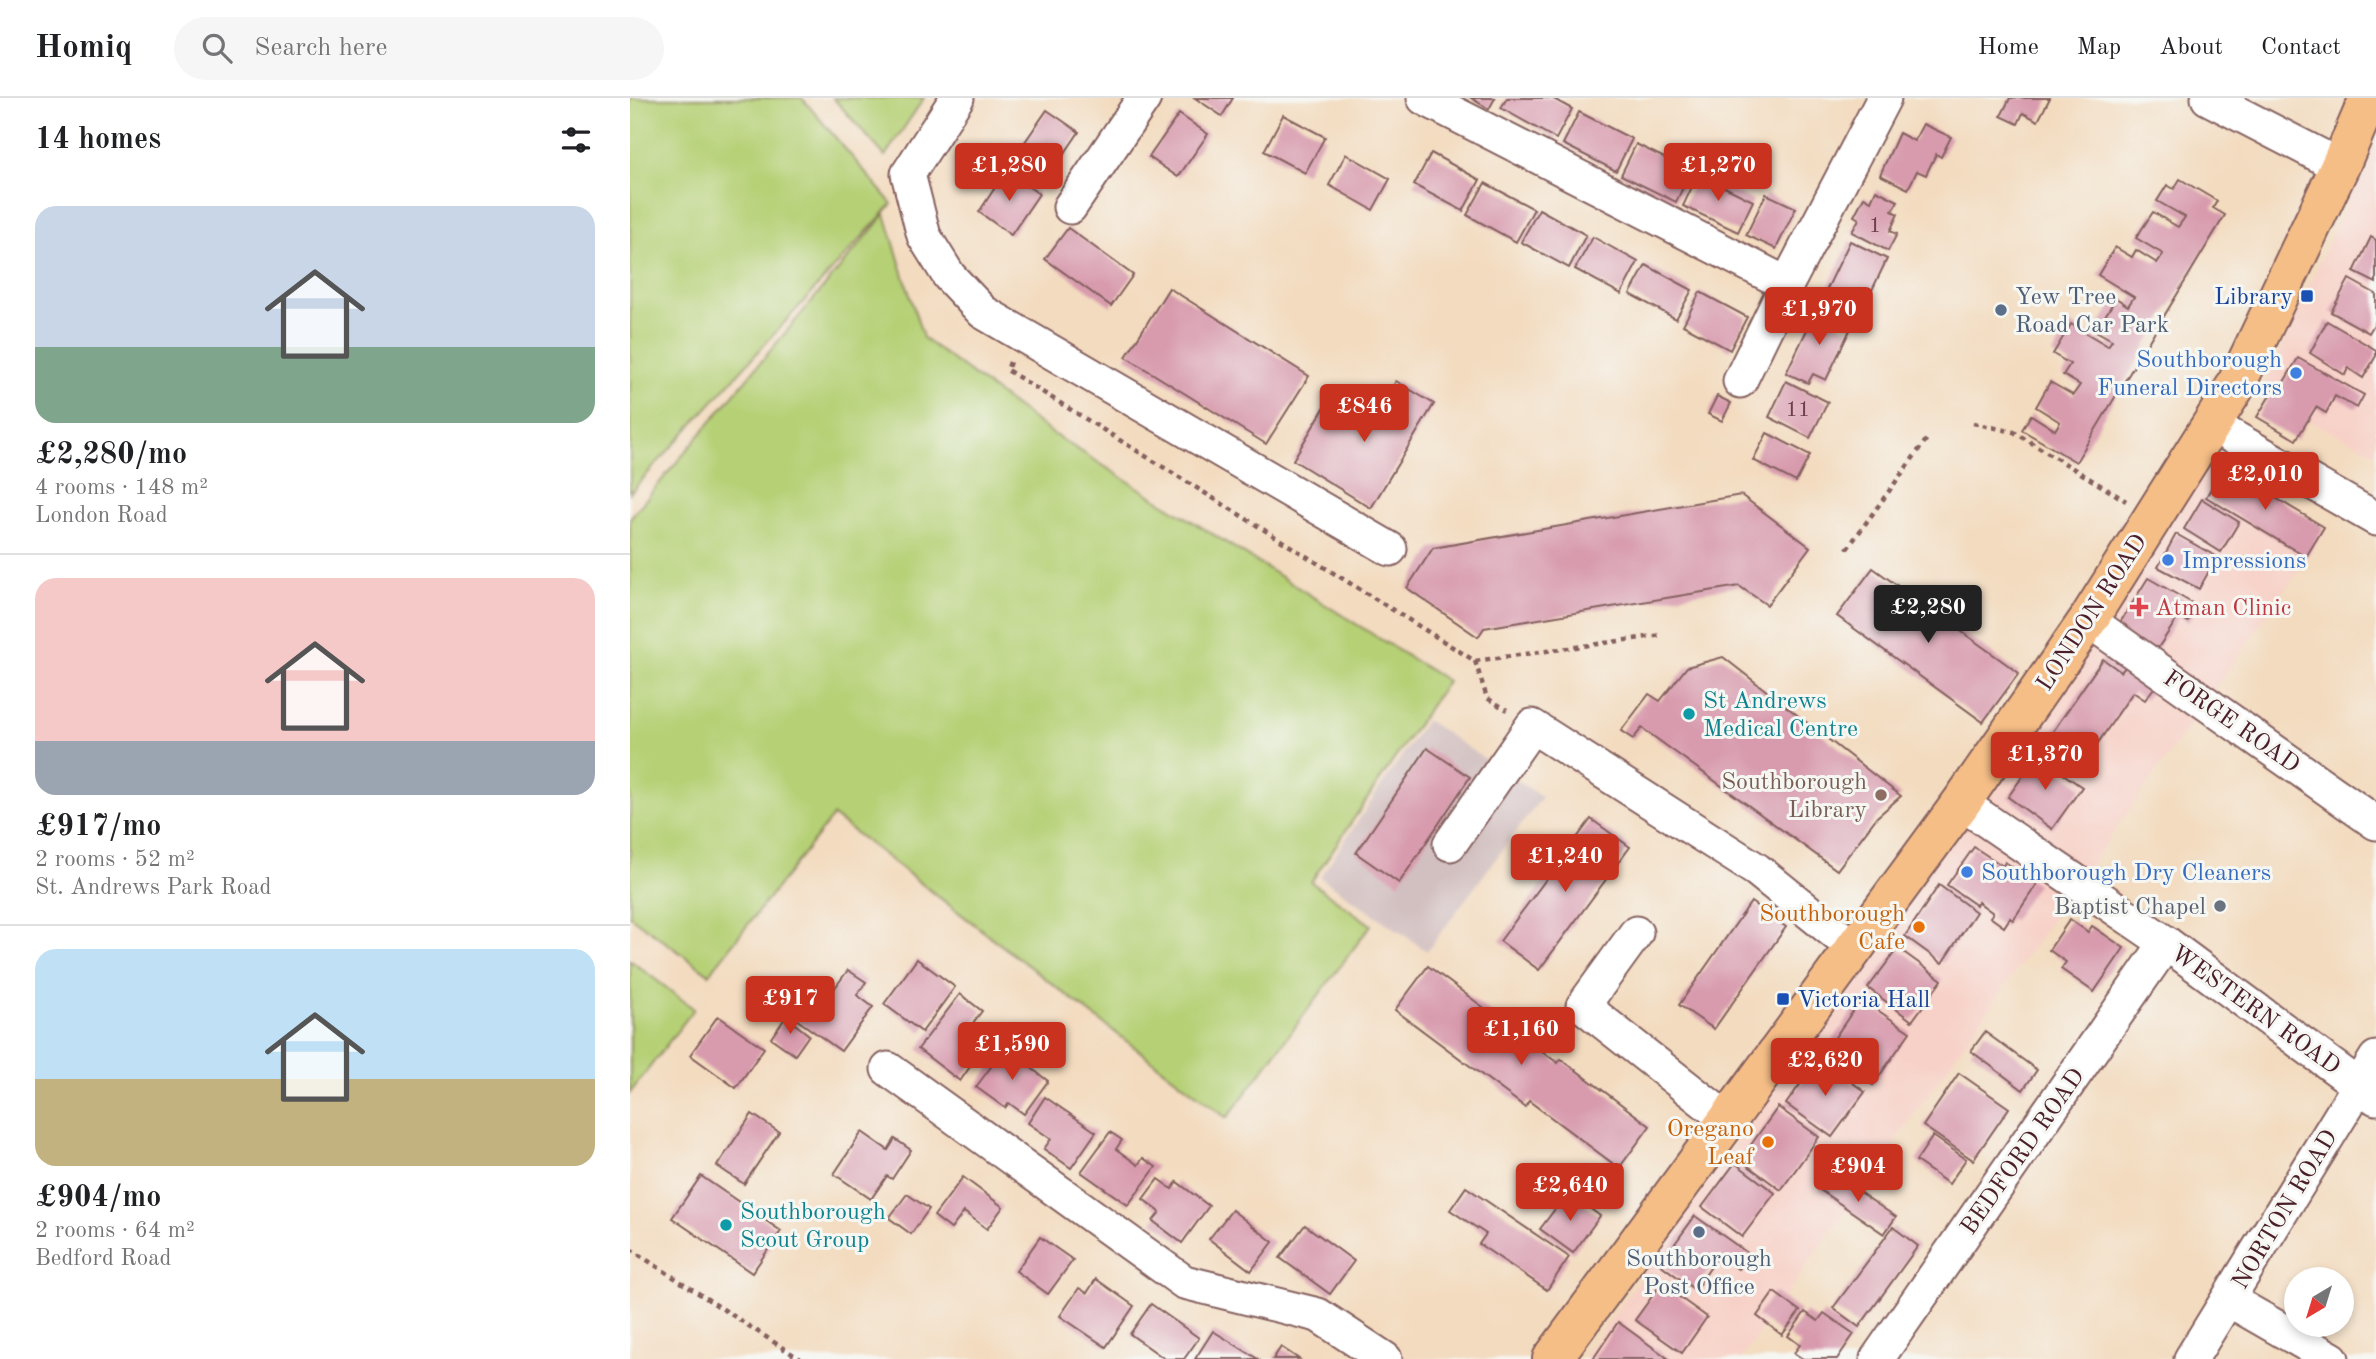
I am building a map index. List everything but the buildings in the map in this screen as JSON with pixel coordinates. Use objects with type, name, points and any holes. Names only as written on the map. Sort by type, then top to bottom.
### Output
[{"type":"highway","name":"LONDON ROAD","points":[[1552,1359],[1961,803],[2088,620],[2235,387],[2340,166],[2369,98]]},
{"type":"street","points":[[957,98],[908,174],[925,236],[950,276],[983,312],[1390,550]]},
{"type":"street","points":[[1424,98],[1787,284]]},
{"type":"street","points":[[1740,381],[1787,284],[1884,98]]},
{"type":"street","points":[[2208,98],[2340,166]]},
{"type":"street","points":[[1070,207],[1135,101]]},
{"type":"street","points":[[2212,425],[2376,519]]},
{"type":"street","name":"FORGE ROAD","points":[[2088,620],[2376,823]]},
{"type":"street","points":[[1450,844],[1532,726],[1757,870],[1855,948]]},
{"type":"street","name":"WESTERN ROAD","points":[[1961,803],[2370,1080]]},
{"type":"street","points":[[1636,933],[1583,1006],[1729,1121]]},
{"type":"street","name":"BEDFORD ROAD","points":[[1877,1359],[2166,943]]},
{"type":"street","points":[[888,1069],[1184,1282],[1318,1315],[1385,1359]]},
{"type":"street","name":"NORTON ROAD","points":[[2191,1359],[2370,1080]]},
{"type":"street","points":[[2229,1300],[2332,1359]]},
{"type":"path","points":[[1973,423],[2014,432],[2153,518]]},
{"type":"path","points":[[1847,550],[1929,436]]},
{"type":"path","points":[[1475,661],[1487,698]]},
{"type":"path","points":[[630,1249],[800,1359]]},
{"type":"shaded area","points":[[2376,137],[2376,453],[2259,397]]},
{"type":"shaded area","points":[[2223,449],[2325,533],[1741,1359],[1583,1359]]},
{"type":"shaded area","points":[[1426,720],[1542,797],[1427,951],[1320,877]]},
{"type":"green space","points":[[630,98],[802,98],[892,204],[630,493]]},
{"type":"green space","points":[[833,98],[924,98],[885,156]]},
{"type":"green space","points":[[885,214],[923,338],[1053,434],[1447,681],[1311,882],[1371,925],[1227,1118],[833,816],[709,974],[630,916],[630,518]]},
{"type":"green space","points":[[630,960],[694,1009],[630,1093]]},
{"type":"place","name":"Library","points":[[2307,296]]},
{"type":"place","name":"Yew Tree Road Car Park","points":[[2001,310]]},
{"type":"place","name":"Southborough Funeral Directors","points":[[2296,373]]},
{"type":"place","name":"Impressions","points":[[2168,560]]},
{"type":"place","name":"Atman Clinic","points":[[2139,607]]},
{"type":"place","name":"St Andrews Medical Centre","points":[[1689,714]]},
{"type":"place","name":"Southborough Library","points":[[1881,795]]},
{"type":"place","name":"Southborough Dry Cleaners","points":[[1967,872]]},
{"type":"place","name":"Baptist Chapel","points":[[2220,906]]},
{"type":"place","name":"Southborough Cafe","points":[[1919,927]]},
{"type":"place","name":"Victoria Hall","points":[[1783,999]]},
{"type":"place","name":"Oregano Leaf","points":[[1768,1142]]},
{"type":"place","name":"Southborough Scout Group","points":[[726,1225]]},
{"type":"place","name":"Southborough Post Office","points":[[1699,1232]]}]
